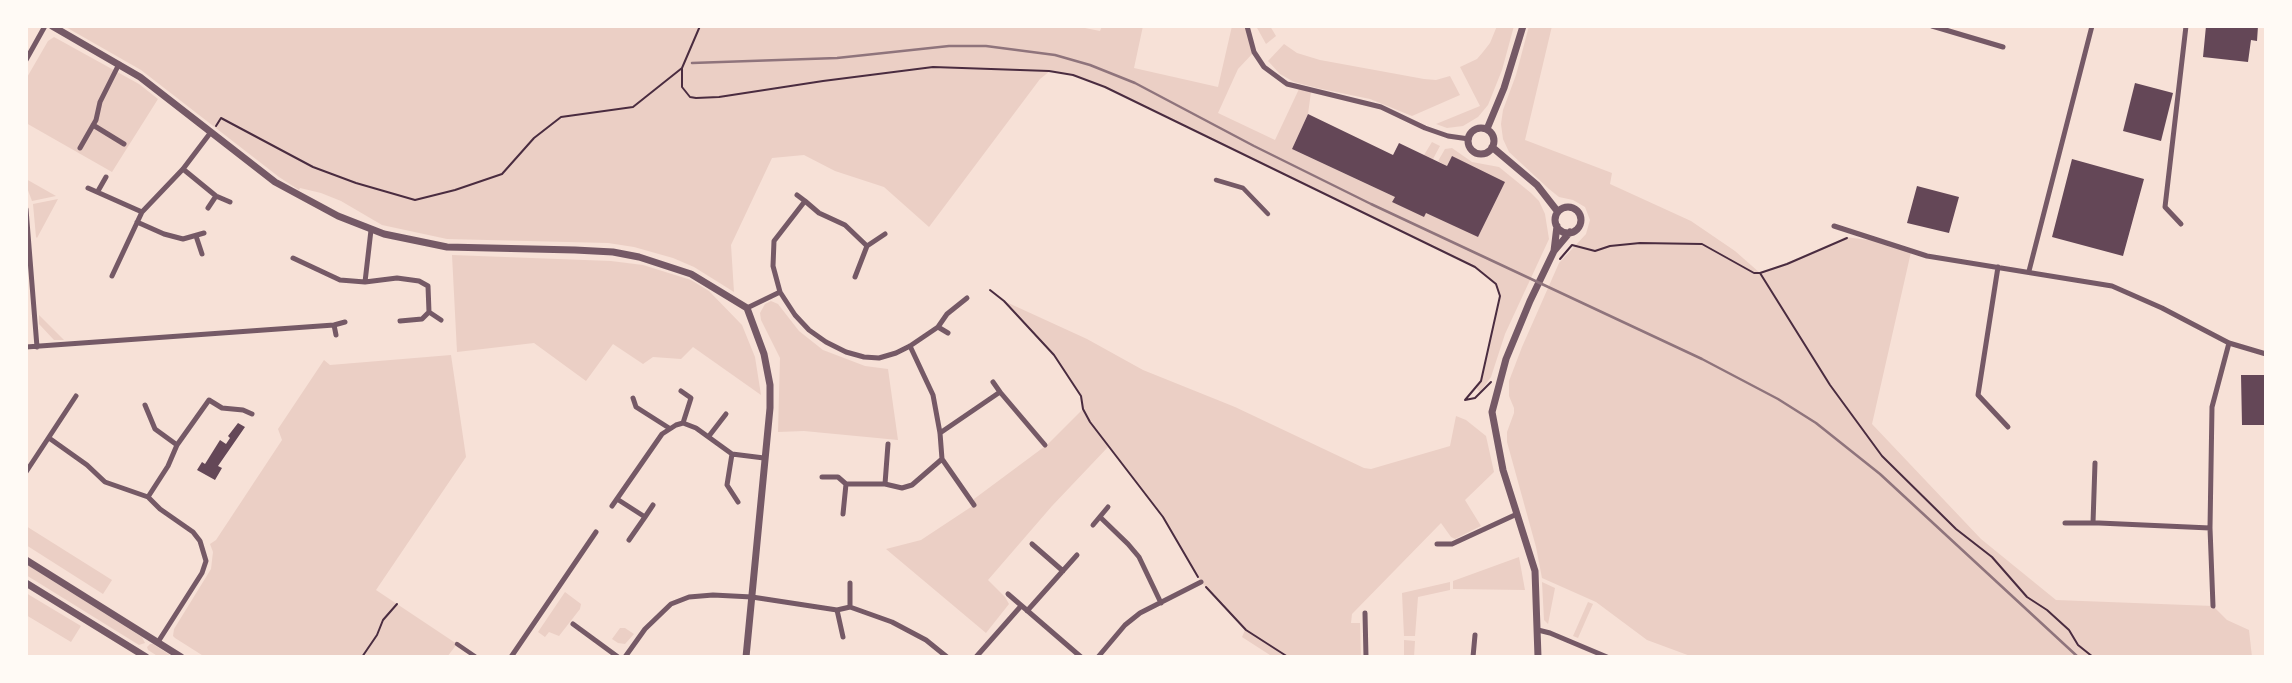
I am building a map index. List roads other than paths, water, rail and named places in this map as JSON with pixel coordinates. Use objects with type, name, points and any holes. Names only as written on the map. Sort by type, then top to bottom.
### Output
[{"type":"street","points":[[26,60],[45,26]]},
{"type":"street","points":[[52,26],[140,76],[283,187],[338,216],[371,230],[447,247],[575,250],[613,252],[639,257],[691,274],[747,308],[764,354],[770,385],[769,416],[746,657]]},
{"type":"street","points":[[1247,26],[1254,52],[1264,67],[1287,84],[1381,108],[1425,128],[1448,136],[1469,139]]},
{"type":"street","points":[[1487,129],[1504,88],[1523,26]]},
{"type":"street","points":[[1932,26],[2003,47]]},
{"type":"street","points":[[2029,272],[2092,26]]},
{"type":"street","points":[[2181,224],[2165,207],[2186,26]]},
{"type":"street","points":[[80,148],[93,125],[100,102],[119,64]]},
{"type":"street","points":[[93,125],[124,144]]},
{"type":"street","points":[[1476,129],[1487,129],[1494,136],[1492,147],[1487,152],[1476,152],[1470,147],[1469,139],[1476,129]]},
{"type":"street","points":[[112,276],[142,212],[183,169],[211,132]]},
{"type":"street","points":[[1492,147],[1537,185],[1558,212]]},
{"type":"street","points":[[183,169],[216,196],[230,202]]},
{"type":"street","points":[[98,191],[106,177]]},
{"type":"street","points":[[1216,180],[1243,188],[1268,214]]},
{"type":"street","points":[[88,188],[142,212]]},
{"type":"street","points":[[797,195],[819,213],[845,225],[867,246]]},
{"type":"street","points":[[208,208],[216,196]]},
{"type":"street","points":[[804,201],[774,241],[773,266],[780,292],[795,315],[809,330],[826,342],[846,352],[879,358],[910,346],[938,326],[947,314],[967,298]]},
{"type":"street","points":[[1538,657],[1535,571],[1500,457],[1492,412],[1506,359],[1530,301],[1554,251],[1570,232],[1580,225],[1579,213],[1569,207],[1558,212],[1555,218],[1557,226],[1554,251]]},
{"type":"street","points":[[26,209],[37,347]]},
{"type":"street","points":[[137,222],[164,234],[183,239],[204,233]]},
{"type":"street","points":[[1557,226],[1562,231],[1570,232]]},
{"type":"street","points":[[1834,226],[1911,252],[2112,286],[2162,308],[2229,342],[2266,354]]},
{"type":"street","points":[[365,282],[371,230]]},
{"type":"street","points":[[855,277],[867,246],[885,234]]},
{"type":"street","points":[[196,236],[202,254]]},
{"type":"street","points":[[293,258],[340,280],[365,282],[397,278],[419,281],[428,286],[429,312],[422,319],[400,321]]},
{"type":"street","points":[[1998,267],[1978,395],[2008,427]]},
{"type":"street","points":[[747,308],[780,292]]},
{"type":"street","points":[[429,312],[440,320]]},
{"type":"street","points":[[26,347],[334,325],[345,322]]},
{"type":"street","points":[[334,325],[336,335]]},
{"type":"street","points":[[938,326],[948,333]]},
{"type":"street","points":[[2213,606],[2210,528],[2212,407],[2229,342]]},
{"type":"street","points":[[910,346],[933,395],[940,433],[942,460],[974,505]]},
{"type":"street","points":[[993,382],[1045,445]]},
{"type":"street","points":[[681,391],[691,398],[682,424]]},
{"type":"street","points":[[940,433],[1000,392]]},
{"type":"street","points":[[26,472],[76,396]]},
{"type":"street","points":[[633,398],[636,407],[669,428]]},
{"type":"street","points":[[148,496],[168,466],[177,445],[209,400],[222,408],[243,410],[252,414]]},
{"type":"street","points":[[145,406],[155,429],[177,445]]},
{"type":"street","points":[[708,436],[726,414]]},
{"type":"street","points":[[612,506],[662,434],[669,428],[682,424],[696,428],[732,454],[764,458]]},
{"type":"street","points":[[49,438],[83,462],[105,482],[148,496],[165,513],[193,532],[200,540],[206,560],[202,573],[158,642]]},
{"type":"street","points":[[885,484],[888,444]]},
{"type":"street","points":[[732,454],[727,485],[738,502]]},
{"type":"street","points":[[822,477],[838,477],[846,484],[885,484],[902,488],[912,485],[942,460]]},
{"type":"street","points":[[2093,523],[2094,463]]},
{"type":"street","points":[[843,514],[846,484]]},
{"type":"street","points":[[618,499],[645,518]]},
{"type":"street","points":[[629,540],[653,505]]},
{"type":"street","points":[[1093,525],[1108,507]]},
{"type":"street","points":[[1437,544],[1452,544],[1517,514]]},
{"type":"street","points":[[1100,518],[1139,557],[1161,603]]},
{"type":"street","points":[[2065,524],[2093,523],[2210,528]]},
{"type":"street","points":[[511,657],[596,532]]},
{"type":"street","points":[[1032,544],[1063,571]]},
{"type":"street","points":[[1027,611],[1078,555]]},
{"type":"street","points":[[26,560],[181,657]]},
{"type":"street","points":[[1098,657],[1125,625],[1140,613],[1201,582]]},
{"type":"street","points":[[26,583],[146,657]]},
{"type":"street","points":[[850,583],[850,607]]},
{"type":"street","points":[[1008,594],[1081,657]]},
{"type":"street","points":[[625,657],[645,629],[671,604],[689,597],[713,595],[752,597],[837,610],[850,607],[892,622],[926,640],[947,657]]},
{"type":"street","points":[[976,657],[1021,606]]},
{"type":"street","points":[[837,610],[842,637]]},
{"type":"street","points":[[1365,613],[1366,657]]},
{"type":"street","points":[[573,624],[618,657]]},
{"type":"street","points":[[1538,630],[1550,632],[1607,657]]},
{"type":"street","points":[[1473,657],[1475,635]]},
{"type":"street","points":[[457,644],[476,657]]},
{"type":"railway","points":[[692,63],[837,58],[949,46],[986,46],[1055,55],[1090,65],[1135,83],[1254,146],[1371,204],[1702,359],[1778,399],[1816,423],[1880,474],[2078,657]]}]
